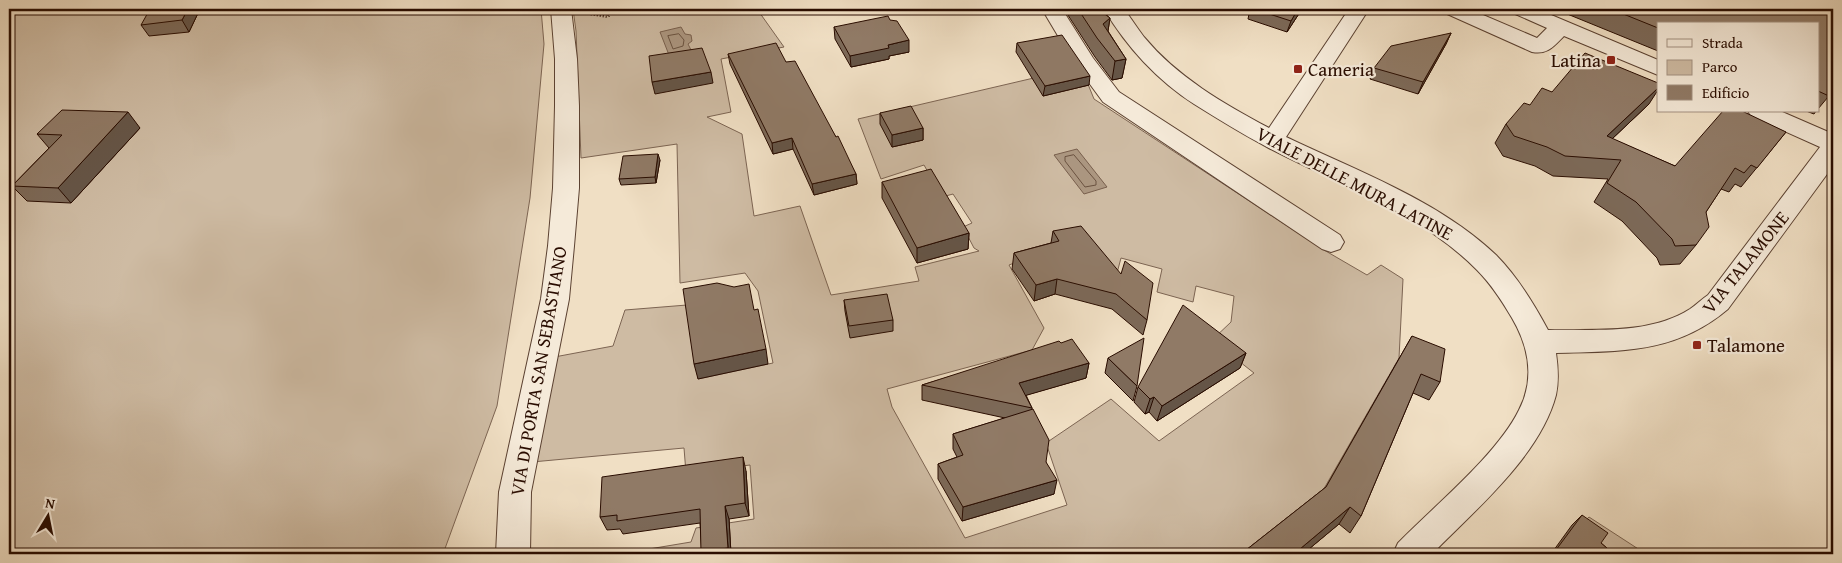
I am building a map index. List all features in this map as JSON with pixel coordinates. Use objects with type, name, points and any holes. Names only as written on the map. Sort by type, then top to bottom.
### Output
[{"type":"street","name":"VIA DI PORTA SAN SEBASTIANO","points":[[513,554],[515,492],[555,300],[562,246],[566,188],[567,106],[566,59],[561,9]]},
{"type":"street","points":[[1052,9],[1084,60],[1112,96],[1331,242]]},
{"type":"street","name":"VIALE DELLE MURA LATINE","points":[[1114,9],[1138,43],[1163,70],[1198,97],[1273,139],[1408,208],[1458,239],[1493,270],[1522,310],[1539,342],[1543,370],[1541,390],[1528,423],[1513,447],[1410,554]]},
{"type":"street","points":[[1273,139],[1359,9]]},
{"type":"street","points":[[1452,9],[1540,47],[1561,27]]},
{"type":"street","points":[[1520,9],[1657,68]]},
{"type":"street","points":[[1761,112],[1833,144]]},
{"type":"street","name":"VIA TALAMONE","points":[[1539,342],[1624,338],[1655,334],[1684,327],[1701,317],[1724,294],[1824,161],[1833,144]]},
{"type":"path","points":[[589,9],[590,14],[608,16],[612,9]]},
{"type":"green space","points":[[9,9],[541,9],[544,44],[530,198],[497,406],[443,554],[9,554]]},
{"type":"green space","points":[[573,9],[757,9],[784,47],[721,59],[731,112],[707,117],[742,134],[754,216],[800,206],[831,295],[919,281],[915,267],[979,251],[974,248],[963,227],[972,223],[953,194],[942,197],[924,165],[881,179],[858,119],[1081,67],[1094,99],[1324,250],[1367,275],[1381,265],[1403,279],[1399,358],[1314,506],[1253,554],[619,554],[691,542],[696,528],[754,519],[750,465],[686,473],[684,448],[532,462],[549,358],[613,346],[625,310],[687,305],[698,379],[773,363],[758,291],[745,273],[680,283],[677,144],[581,158],[576,31]],"holes":[[[1080,238],[1117,273],[1121,258],[1162,269],[1157,292],[1193,302],[1196,286],[1234,296],[1231,322],[1212,340],[1254,373],[1159,441],[1111,399],[1046,443],[1067,505],[965,538],[892,407],[887,389],[1032,350],[1044,328],[1009,265]]]},
{"type":"green space","points":[[1589,517],[1646,554],[1551,554]]},
{"type":"water","points":[[681,27],[685,34],[691,35],[692,41],[688,44],[691,50],[669,55],[660,32]]},
{"type":"water","points":[[1077,149],[1107,187],[1084,194],[1054,155]]},
{"type":"building","points":[[150,9],[188,9],[182,20],[141,25]]},
{"type":"building","points":[[1078,9],[1098,9],[1110,18],[1103,24],[1126,59],[1115,61]]},
{"type":"building","points":[[1254,9],[1298,9],[1291,21]]},
{"type":"building","points":[[1611,9],[1833,9],[1833,91],[1829,96],[1820,92],[1820,22],[1657,22],[1657,28]]},
{"type":"building","points":[[888,16],[890,20],[897,21],[909,40],[888,45],[889,48],[850,56],[834,27]]},
{"type":"building","points":[[1451,33],[1423,82],[1374,68],[1391,46]]},
{"type":"building","points":[[1062,35],[1090,76],[1045,86],[1017,43]]},
{"type":"building","points":[[776,43],[786,62],[795,61],[836,137],[838,136],[856,174],[812,184],[792,138],[772,143],[728,54]]},
{"type":"building","points":[[702,48],[711,72],[652,82],[649,56]]},
{"type":"building","points":[[1585,53],[1657,83],[1657,89],[1607,136],[1675,166],[1722,112],[1744,112],[1786,132],[1757,168],[1751,165],[1744,173],[1735,168],[1706,212],[1709,227],[1696,245],[1675,246],[1672,239],[1636,202],[1607,183],[1621,160],[1565,156],[1547,147],[1514,136],[1506,124],[1524,103],[1530,105],[1542,88],[1552,92]]},
{"type":"building","points":[[911,106],[923,128],[892,135],[880,113]]},
{"type":"building","points":[[62,110],[128,112],[58,188],[12,186],[62,135],[37,134]]},
{"type":"building","points":[[658,154],[655,177],[619,179],[623,156]]},
{"type":"building","points":[[931,169],[969,233],[917,248],[882,182]]},
{"type":"building","points":[[1081,226],[1121,274],[1125,261],[1153,283],[1147,320],[1116,294],[1057,279],[1036,285],[1014,253],[1059,241],[1053,231]]},
{"type":"building","points":[[717,283],[734,287],[749,284],[754,310],[758,309],[766,349],[694,364],[683,289]]},
{"type":"building","points":[[887,294],[893,320],[849,326],[844,300]]},
{"type":"building","points":[[1183,305],[1246,353],[1162,406],[1154,397],[1150,399],[1138,387]]},
{"type":"building","points":[[1412,336],[1445,349],[1440,382],[1421,374],[1361,516],[1350,507],[1294,554],[1241,554],[1326,487]]},
{"type":"building","points":[[1144,338],[1137,386],[1108,358]]},
{"type":"building","points":[[1072,339],[1089,363],[1019,383],[1032,408],[922,385],[1059,341],[1061,343]]},
{"type":"building","points":[[1033,409],[1049,440],[1046,462],[1057,480],[963,507],[938,464],[963,455],[953,434]]},
{"type":"building","points":[[743,457],[745,503],[725,506],[728,548],[701,552],[700,509],[617,521],[617,515],[600,517],[602,477]]},
{"type":"building","points":[[1582,515],[1608,533],[1601,543],[1614,554],[1553,554]]},
{"type":"place","name":"Latina","points":[[1611,60]]},
{"type":"place","name":"Cameria","points":[[1298,69]]},
{"type":"place","name":"Talamone","points":[[1697,345]]}]
